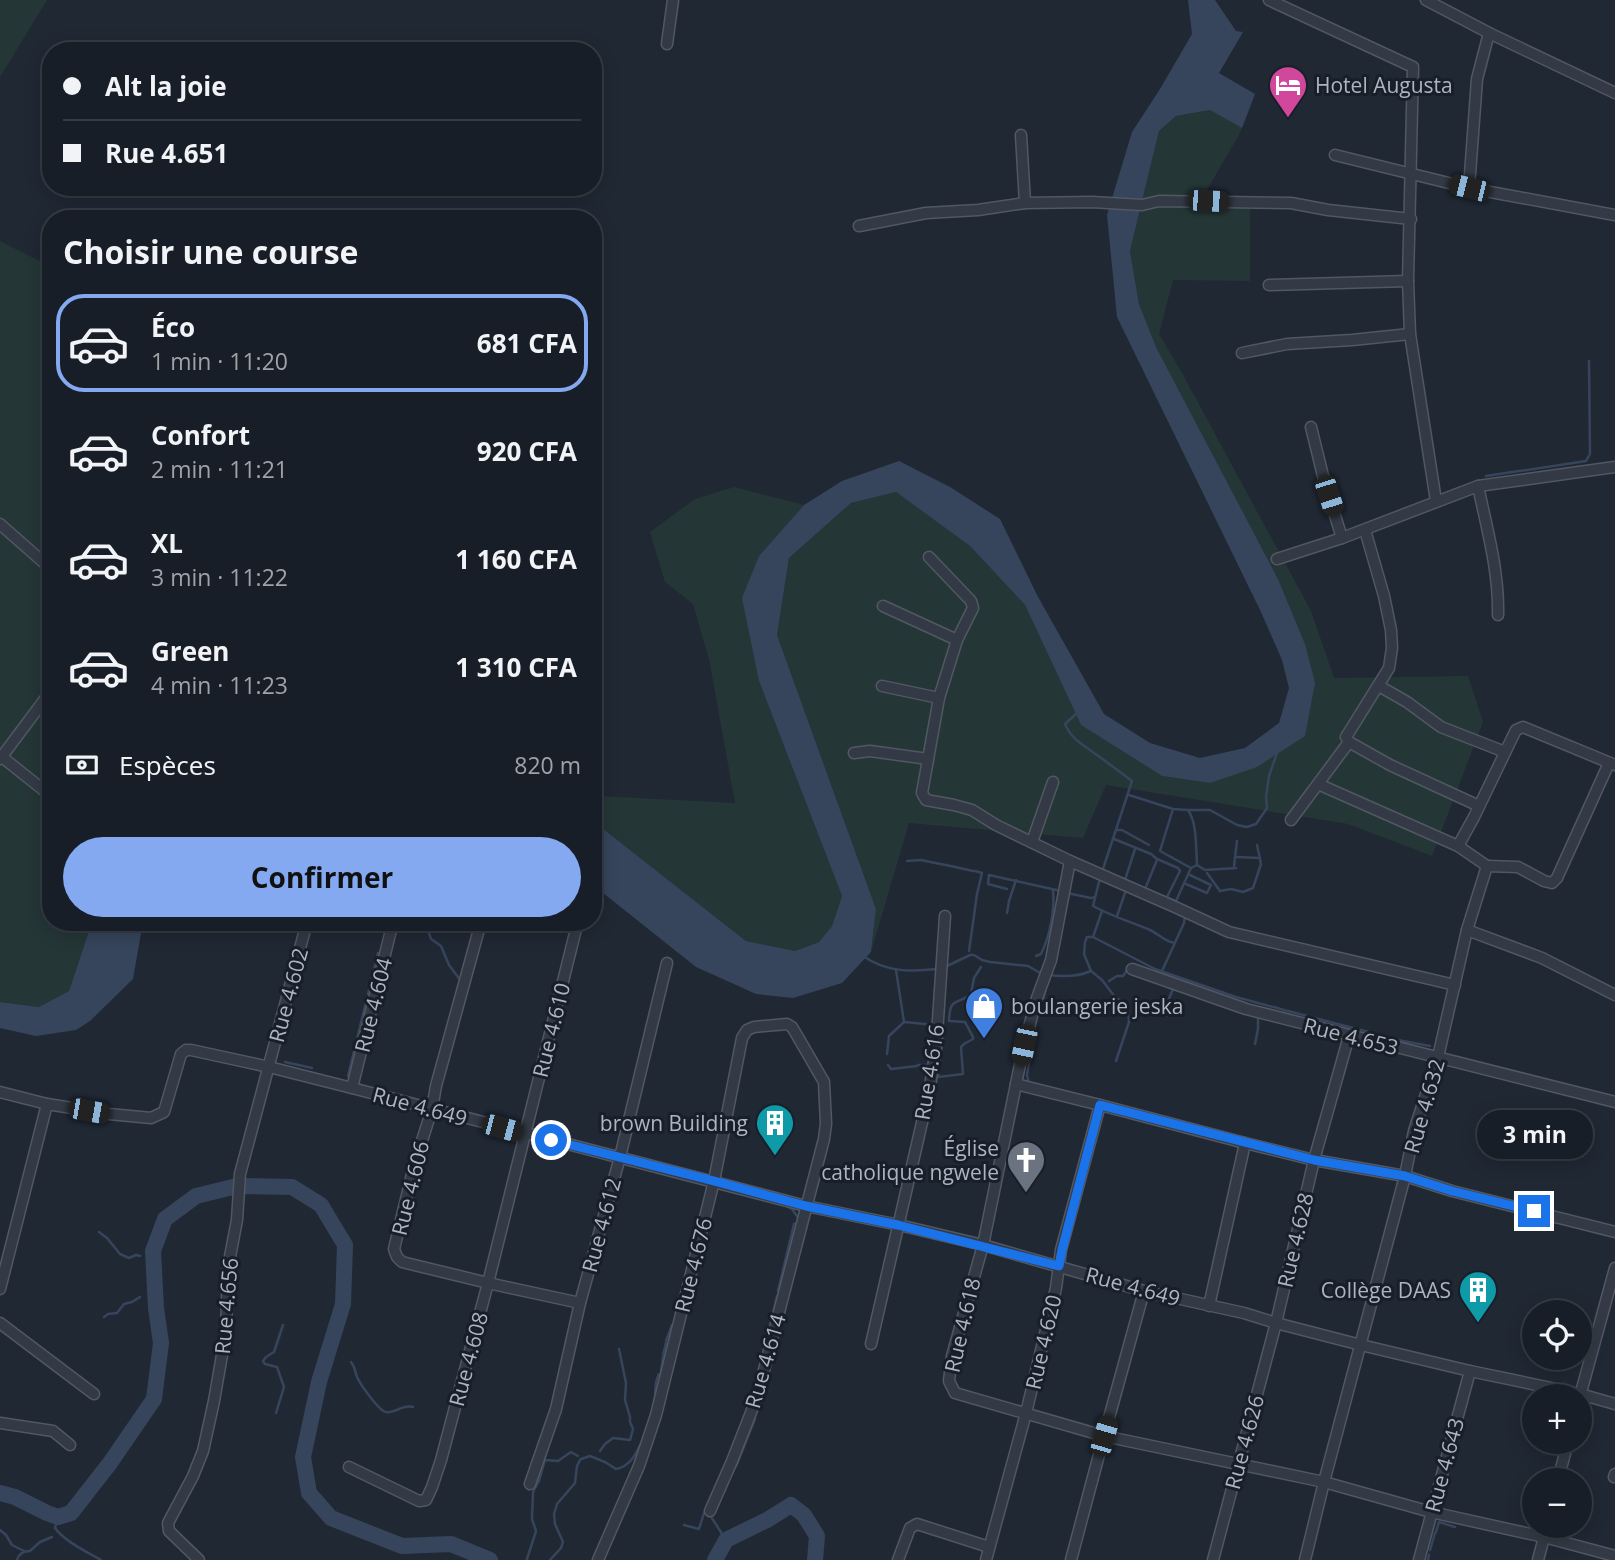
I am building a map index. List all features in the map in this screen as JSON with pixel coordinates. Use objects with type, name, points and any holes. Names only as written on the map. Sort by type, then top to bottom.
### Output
[{"type":"street","points":[[667,44],[673,0]]},
{"type":"street","points":[[1269,0],[1284,3],[1413,67],[1408,281],[1410,334],[1436,501]]},
{"type":"street","points":[[1426,0],[1615,93]]},
{"type":"street","points":[[1469,188],[1478,79],[1489,33]]},
{"type":"street","points":[[1021,135],[1025,203]]},
{"type":"street","points":[[1335,155],[1469,188],[1615,215]]},
{"type":"street","points":[[859,226],[926,213],[978,210],[1025,203],[1092,202],[1142,205],[1159,201],[1291,203],[1411,219]]},
{"type":"street","points":[[1269,285],[1408,281]]},
{"type":"street","points":[[1242,353],[1287,344],[1410,334]]},
{"type":"street","points":[[1311,427],[1342,538]]},
{"type":"street","points":[[1277,559],[1365,530],[1478,486],[1615,467]]},
{"type":"street","points":[[1478,486],[1495,568],[1498,615]]},
{"type":"street","points":[[0,524],[42,561]]},
{"type":"street","points":[[1365,530],[1384,596],[1392,648],[1389,668],[1346,737],[1349,742],[1390,765],[1479,806]]},
{"type":"street","points":[[929,556],[973,608],[957,640],[939,698],[922,793],[926,800],[972,810],[996,825],[1070,861],[1229,932],[1455,985]]},
{"type":"street","points":[[883,606],[957,640]]},
{"type":"street","points":[[882,686],[939,698]]},
{"type":"street","points":[[1379,686],[1441,727],[1505,752]]},
{"type":"street","points":[[42,703],[1,758],[42,789]]},
{"type":"street","points":[[1318,784],[1458,846],[1487,866],[1518,867],[1552,883],[1557,878],[1612,765],[1523,727],[1516,730],[1458,846]]},
{"type":"street","points":[[1292,820],[1349,742]]},
{"type":"street","points":[[854,753],[870,751],[928,759]]},
{"type":"street","points":[[1032,842],[1052,782]]},
{"type":"street","name":"Rue 4.618","points":[[1070,861],[1051,960],[1037,998],[1016,1084],[983,1245],[955,1345],[949,1381],[955,1393],[1104,1436],[1324,1482],[1431,1512],[1522,1532]]},
{"type":"street","name":"Rue 4.632","points":[[1305,1560],[1405,1176],[1414,1131],[1438,1057],[1467,930],[1487,866]]},
{"type":"street","name":"Rue 4.616","points":[[871,1344],[929,1092],[936,1049],[945,916]]},
{"type":"street","points":[[1467,930],[1542,958],[1615,995]]},
{"type":"street","name":"Rue 4.602","points":[[269,1067],[303,931]]},
{"type":"street","name":"Rue 4.604","points":[[352,1088],[391,931]]},
{"type":"street","name":"Rue 4.606","points":[[479,931],[394,1249],[402,1262],[580,1303]]},
{"type":"street","name":"Rue 4.610","points":[[525,1134],[576,931]]},
{"type":"street","name":"Rue 4.612","points":[[530,1484],[556,1409],[580,1303],[620,1157],[667,963]]},
{"type":"street","name":"Rue 4.653","points":[[1132,969],[1246,1009],[1615,1102]]},
{"type":"street","name":"Rue 4.676","points":[[598,1560],[639,1466],[656,1415],[714,1181],[741,1038],[747,1030],[754,1027],[787,1024],[792,1027],[820,1074],[825,1093],[824,1139],[806,1206]]},
{"type":"street","name":"Rue 4.628","points":[[1276,1323],[1314,1160],[1349,1036]]},
{"type":"street","name":"Rue 4.649","points":[[0,1092],[47,1104],[151,1118],[164,1112],[167,1107],[181,1054],[191,1050],[352,1088],[806,1206],[983,1245],[1144,1291],[1529,1384]]},
{"type":"street","name":"Rue 4.656","points":[[199,1560],[174,1537],[169,1531],[168,1523],[203,1451],[226,1332],[228,1267],[237,1220],[240,1174],[269,1067]]},
{"type":"street","points":[[1016,1084],[1314,1160],[1405,1176],[1452,1191],[1615,1232]]},
{"type":"street","points":[[0,1289],[47,1104]]},
{"type":"street","name":"Rue 4.620","points":[[986,1560],[1026,1413],[1056,1288],[1062,1250],[1100,1105]]},
{"type":"street","name":"Rue 4.608","points":[[349,1467],[419,1501],[426,1500],[441,1460],[525,1134]]},
{"type":"street","points":[[1209,1306],[1245,1143]]},
{"type":"street","name":"Rue 4.614","points":[[710,1511],[758,1397],[806,1206]]},
{"type":"street","points":[[1583,1384],[1615,1268]]},
{"type":"street","points":[[1071,1560],[1144,1291]]},
{"type":"street","points":[[0,1323],[94,1394]]},
{"type":"street","name":"Rue 4.626","points":[[1213,1560],[1276,1323]]},
{"type":"street","name":"Rue 4.643","points":[[1419,1560],[1469,1371]]},
{"type":"street","name":"Rue 4.649","points":[[1592,1398],[1615,1404]]},
{"type":"street","points":[[0,1423],[53,1431],[70,1445]]},
{"type":"street","points":[[898,1560],[909,1528],[917,1524],[989,1547]]},
{"type":"street","points":[[1538,1560],[1544,1538]]},
{"type":"street","name":"Rue 4.618","points":[[1548,1538],[1615,1556]]},
{"type":"shaded area","points":[[0,0],[47,0],[0,77]]},
{"type":"shaded area","points":[[1210,110],[1242,128],[1201,200],[1250,205],[1250,281],[1173,280],[1159,334],[1311,611],[1334,678],[1468,676],[1483,722],[1432,856],[1348,824],[1106,785],[1083,838],[909,823],[871,952],[876,909],[777,635],[789,558],[851,503],[896,492],[970,546],[1025,605],[1081,725],[1162,776],[1210,783],[1305,736],[1305,644],[1278,579],[1156,347],[1139,304],[1130,251],[1159,131],[1176,116]]},
{"type":"shaded area","points":[[0,241],[42,262],[42,931],[89,931],[69,991],[39,1007],[0,1002]]},
{"type":"shaded area","points":[[734,487],[804,505],[759,556],[759,681],[842,896],[832,926],[819,942],[795,951],[746,941],[602,828],[602,796],[735,803],[709,659],[693,604],[665,582],[650,532],[695,499]]},
{"type":"water","points":[[1188,0],[1215,0],[1236,31],[1243,32],[1219,73],[1255,94],[1242,128],[1210,110],[1176,116],[1159,131],[1130,251],[1139,304],[1156,347],[1278,579],[1305,644],[1315,683],[1305,736],[1257,767],[1210,783],[1162,776],[1081,725],[1025,605],[970,546],[896,492],[851,503],[789,558],[777,635],[876,909],[871,952],[842,983],[793,998],[756,994],[696,967],[602,892],[602,828],[746,941],[795,951],[819,942],[832,926],[842,896],[759,681],[742,598],[759,556],[804,505],[842,481],[899,461],[950,487],[1000,519],[1037,595],[1104,714],[1150,743],[1200,758],[1245,748],[1279,723],[1289,688],[1282,660],[1117,317],[1107,215],[1132,132],[1192,34]]},
{"type":"water","points":[[89,931],[141,931],[133,979],[90,1021],[76,1030],[36,1036],[0,1028],[0,1002],[39,1007],[69,991]]},
{"type":"waterway","points":[[1520,471],[1586,461],[1590,454],[1589,361]]},
{"type":"waterway","points":[[1486,476],[1519,471]]},
{"type":"waterway","points":[[1076,714],[1065,724],[1071,734],[1132,781],[1102,872]]},
{"type":"waterway","points":[[1129,795],[1173,809],[1210,810],[1237,825],[1247,827],[1256,824],[1267,808],[1269,776],[1277,753]]},
{"type":"waterway","points":[[1173,809],[1160,851],[1191,868]]},
{"type":"waterway","points":[[1188,810],[1195,828],[1197,865]]},
{"type":"waterway","points":[[1116,830],[1122,830],[1149,845]]},
{"type":"waterway","points":[[1114,839],[1178,868],[1180,871],[1167,897]]},
{"type":"waterway","points":[[1234,866],[1237,841]]},
{"type":"waterway","points":[[1207,873],[1220,891],[1231,889],[1243,892],[1253,888],[1261,864],[1257,845]]},
{"type":"waterway","points":[[1125,880],[1135,849]]},
{"type":"waterway","points":[[1236,857],[1260,858]]},
{"type":"waterway","points":[[907,861],[921,860],[945,865]]},
{"type":"waterway","points":[[1145,889],[1157,860]]},
{"type":"waterway","points":[[946,865],[973,871]]},
{"type":"waterway","points":[[1197,865],[1205,870],[1236,868]]},
{"type":"waterway","points":[[1150,891],[1176,901],[1191,868],[1197,865]]},
{"type":"waterway","points":[[969,951],[982,873],[975,871]]},
{"type":"waterway","points":[[1007,889],[988,884],[989,875],[1061,891]]},
{"type":"waterway","points":[[1186,884],[1207,893],[1211,885],[1190,875]]},
{"type":"waterway","points":[[1100,878],[1093,906],[1175,943]]},
{"type":"waterway","points":[[1007,913],[1016,880]]},
{"type":"waterway","points":[[1036,956],[1041,954],[1049,931],[1053,890]]},
{"type":"waterway","points":[[1117,916],[1126,890]]},
{"type":"waterway","points":[[1067,893],[1095,897]]},
{"type":"waterway","points":[[1102,911],[1093,937],[1087,937],[1084,954],[1091,971],[1128,1009],[1129,1022],[1116,1061]]},
{"type":"waterway","points":[[1162,971],[1185,916]]},
{"type":"waterway","points":[[428,931],[431,939],[441,946],[449,965],[461,981]]},
{"type":"waterway","points":[[1093,937],[1155,969],[1273,1007]]},
{"type":"waterway","points":[[368,994],[378,953]]},
{"type":"waterway","points":[[943,968],[974,955],[990,962],[1028,966],[1042,974]]},
{"type":"waterway","points":[[863,956],[898,970],[937,969]]},
{"type":"waterway","points":[[1109,981],[1123,976],[1130,966]]},
{"type":"waterway","points":[[938,1067],[938,1077],[963,1074],[961,1047],[973,1037],[965,1022],[949,1021],[950,1013],[952,1005],[971,994],[974,978],[981,967]]},
{"type":"waterway","points":[[896,970],[904,1022]]},
{"type":"waterway","points":[[1048,975],[1070,976],[1091,971]]},
{"type":"waterway","points":[[1166,1016],[1173,986]]},
{"type":"waterway","points":[[1029,1083],[1027,1075],[1038,1010],[1046,987]]},
{"type":"waterway","points":[[348,1076],[366,1002]]},
{"type":"waterway","points":[[1274,1007],[1287,1011]]},
{"type":"waterway","points":[[1288,1011],[1430,1046]]},
{"type":"waterway","points":[[1255,1044],[1258,1016]]},
{"type":"waterway","points":[[887,1054],[889,1036],[904,1022],[935,1025]]},
{"type":"waterway","points":[[285,1062],[312,1068]]},
{"type":"waterway","points":[[888,1065],[891,1069],[917,1066]]},
{"type":"waterway","points":[[918,1065],[928,1065]]},
{"type":"waterway","points":[[0,1493],[58,1517],[71,1513],[154,1399],[161,1343],[153,1251],[165,1219],[196,1196],[237,1186],[292,1187],[321,1205],[345,1245],[343,1304],[319,1382],[303,1457],[309,1493],[331,1518],[402,1546],[451,1544],[490,1560]]},
{"type":"waterway","points":[[778,1291],[794,1224],[799,1222],[792,1209],[784,1205]]},
{"type":"waterway","points":[[99,1232],[120,1254],[129,1258],[140,1256]]},
{"type":"waterway","points":[[765,1347],[777,1296]]},
{"type":"waterway","points":[[104,1317],[117,1313],[124,1304],[140,1297]]},
{"type":"waterway","points":[[276,1413],[284,1387],[277,1367],[263,1361],[274,1352],[283,1325]]},
{"type":"waterway","points":[[666,1341],[672,1325]]},
{"type":"waterway","points":[[663,1355],[666,1343]]},
{"type":"waterway","points":[[600,1451],[613,1438],[630,1440],[633,1429],[625,1400],[626,1383],[619,1349]]},
{"type":"waterway","points":[[661,1372],[663,1357]]},
{"type":"waterway","points":[[351,1362],[362,1385],[383,1410],[389,1412],[413,1407]]},
{"type":"waterway","points":[[654,1402],[659,1374]]},
{"type":"waterway","points":[[732,1473],[755,1419]]},
{"type":"waterway","points":[[550,1560],[563,1542],[555,1524],[557,1504],[575,1483],[577,1466],[581,1459],[590,1456],[616,1469],[626,1465],[644,1438]]},
{"type":"waterway","points":[[527,1559],[536,1531],[532,1519],[533,1492],[545,1460],[558,1461],[571,1452],[578,1456]]},
{"type":"waterway","points":[[715,1560],[726,1540],[791,1505],[804,1515],[817,1536],[815,1560]]},
{"type":"waterway","points":[[684,1525],[699,1529],[704,1513],[708,1512],[726,1540]]},
{"type":"waterway","points":[[58,1517],[55,1528],[59,1533],[101,1560]]},
{"type":"waterway","points":[[1436,1532],[1439,1522],[1455,1527]]},
{"type":"waterway","points":[[0,1530],[12,1545],[24,1551]]},
{"type":"waterway","points":[[1430,1550],[1435,1533]]},
{"type":"waterway","points":[[17,1560],[22,1553],[52,1537]]},
{"type":"waterway","points":[[1428,1560],[1429,1555]]},
{"type":"place","name":"Hotel Augusta","points":[[1288,119]]},
{"type":"place","name":"boulangerie jeska","points":[[984,1040]]},
{"type":"place","name":"brown Building","points":[[775,1157]]},
{"type":"place","name":"Église catholique ngwele","points":[[1026,1194]]},
{"type":"place","name":"Collège DAAS","points":[[1478,1324]]},
{"type":"route","points":[[551,1140],[806,1206],[983,1245],[1059,1266],[1100,1105],[1314,1160],[1405,1176],[1452,1191],[1534,1211]]}]
